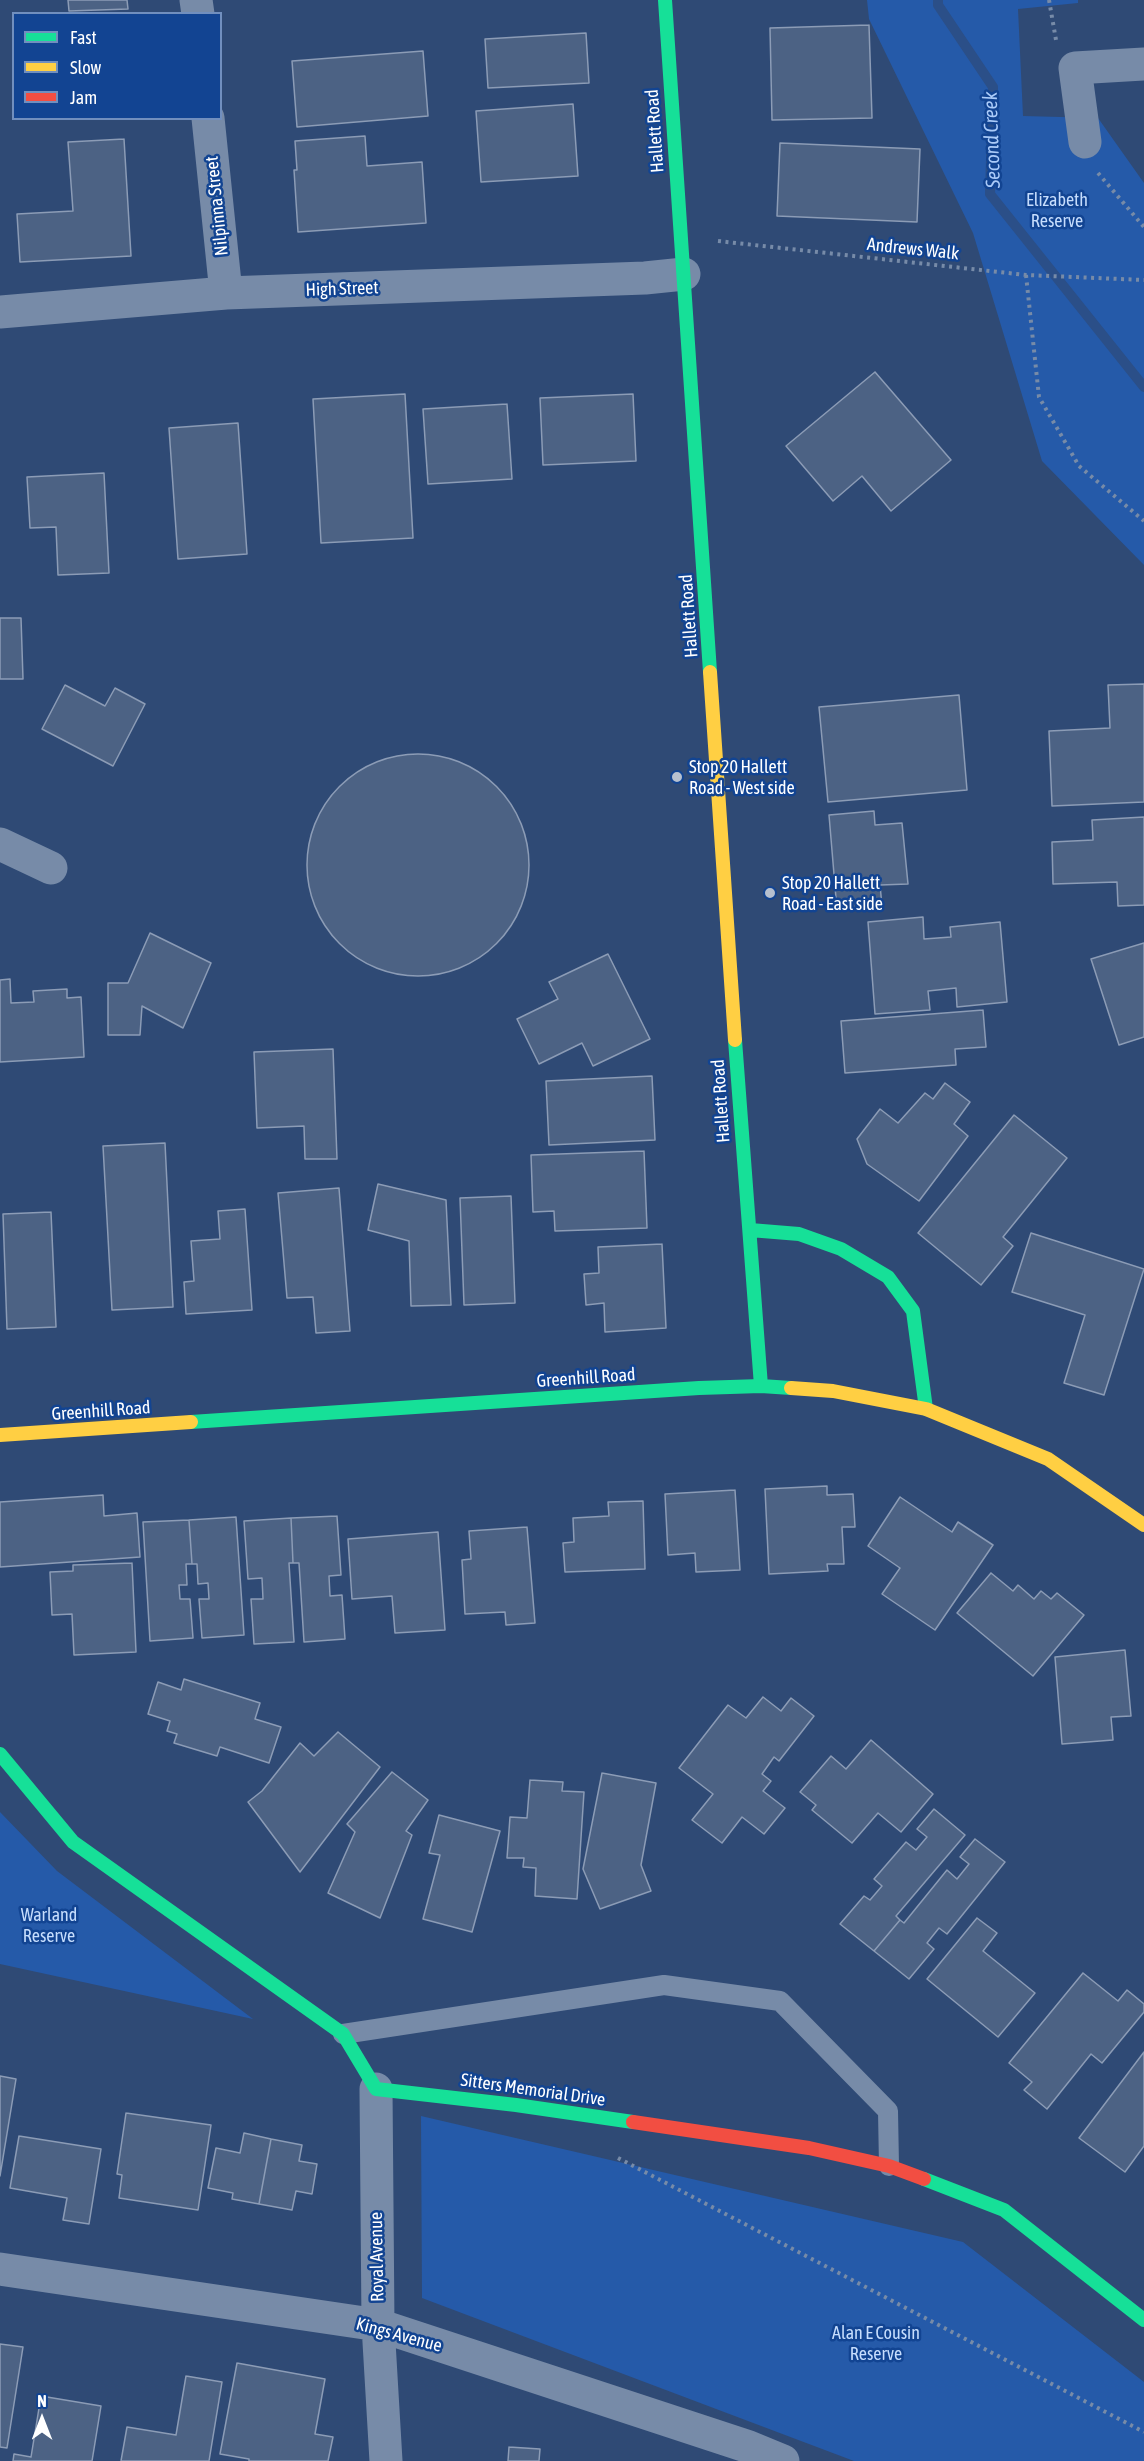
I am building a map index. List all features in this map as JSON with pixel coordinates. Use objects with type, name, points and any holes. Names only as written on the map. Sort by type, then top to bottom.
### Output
[{"type":"main road","name":"Hallett Road","points":[[665,0],[741,1129],[761,1386]]},
{"type":"main road","points":[[750,1230],[799,1234],[841,1249],[888,1277],[913,1311],[926,1409]]},
{"type":"main road","name":"Greenhill Road","points":[[0,1436],[687,1389],[761,1386],[833,1390],[926,1409],[1048,1459],[1144,1525]]},
{"type":"main road","points":[[0,1754],[73,1842],[343,2034],[376,2089]]},
{"type":"main road","name":"Sitters Memorial Drive","points":[[376,2089],[516,2105],[809,2148],[889,2166],[1004,2210],[1144,2320]]},
{"type":"street","points":[[1085,142],[1075,68],[1144,64]]},
{"type":"street","name":"Nilpinna Street","points":[[208,120],[226,293]]},
{"type":"street","name":"High Street","points":[[0,312],[226,293],[645,278],[684,274]]},
{"type":"street","points":[[0,844],[51,868]]},
{"type":"street","name":"Royal Avenue","points":[[376,2089],[378,2325],[386,2461]]},
{"type":"street","name":"Kings Avenue","points":[[0,2269],[378,2325],[749,2447],[783,2461]]},
{"type":"lane","points":[[343,2034],[664,1985],[780,2001],[888,2111],[889,2166]]},
{"type":"path","name":"Andrews Walk","points":[[680,237],[1026,275],[1144,280]]},
{"type":"path","points":[[1026,275],[1039,397],[1079,466],[1144,521]]},
{"type":"path","points":[[610,2154],[1144,2432]]},
{"type":"green space","name":"Elizabeth Reserve","points":[[867,0],[1078,0],[1078,3],[1018,9],[1023,116],[1098,118],[1144,183],[1144,565],[1042,461],[973,233],[869,19]]},
{"type":"green space","name":"Warland Reserve","points":[[0,1812],[57,1871],[253,2019],[0,1964]]},
{"type":"green space","name":"Alan E Cousin Reserve","points":[[421,2116],[963,2242],[1144,2382],[1144,2461],[854,2461],[422,2298]]},
{"type":"building","points":[[68,0],[127,0],[128,9],[69,11]]},
{"type":"building","points":[[869,25],[872,118],[772,120],[770,28]]},
{"type":"building","points":[[586,33],[589,83],[488,88],[485,39]]},
{"type":"building","points":[[423,51],[428,116],[297,127],[292,61]]},
{"type":"building","points":[[573,104],[578,176],[481,182],[476,111]]},
{"type":"building","points":[[365,136],[367,166],[422,162],[426,223],[298,232],[294,170],[297,170],[295,141]]},
{"type":"building","points":[[124,139],[131,256],[20,262],[17,214],[73,211],[68,142]]},
{"type":"building","points":[[780,143],[920,149],[917,222],[777,216]]},
{"type":"building","points":[[875,372],[951,460],[891,511],[862,476],[833,501],[786,446]]},
{"type":"building","points":[[405,394],[413,538],[321,543],[313,399]]},
{"type":"building","points":[[633,394],[636,461],[543,465],[540,398]]},
{"type":"building","points":[[507,404],[512,479],[428,484],[423,409]]},
{"type":"building","points":[[238,423],[247,554],[178,559],[169,428]]},
{"type":"building","points":[[104,473],[109,573],[58,575],[56,527],[30,528],[27,477]]},
{"type":"building","points":[[0,618],[21,618],[23,679],[0,679]]},
{"type":"building","points":[[1144,684],[1144,802],[1052,806],[1049,731],[1110,728],[1108,685]]},
{"type":"building","points":[[65,685],[105,706],[115,688],[145,704],[113,766],[42,729]]},
{"type":"building","points":[[959,695],[967,790],[828,802],[819,707]]},
{"type":"building","points":[[407,754],[429,754],[461,762],[497,786],[521,822],[527,843],[529,865],[527,887],[521,908],[497,944],[461,968],[429,976],[407,976],[375,968],[347,951],[332,936],[315,908],[307,876],[307,854],[315,822],[332,794],[347,779],[375,762]]},
{"type":"building","points":[[874,811],[875,825],[902,823],[908,884],[880,885],[882,906],[837,910],[829,815]]},
{"type":"building","points":[[1144,817],[1144,905],[1118,906],[1117,882],[1053,884],[1052,842],[1093,840],[1092,820]]},
{"type":"building","points":[[923,917],[924,939],[951,937],[950,927],[1000,922],[1007,1002],[957,1007],[956,988],[928,991],[930,1010],[875,1014],[868,922]]},
{"type":"building","points":[[150,933],[211,963],[183,1028],[142,1006],[140,1035],[108,1035],[108,983],[128,983]]},
{"type":"building","points":[[1144,943],[1144,1037],[1119,1045],[1091,959]]},
{"type":"building","points":[[608,954],[650,1039],[593,1066],[582,1043],[539,1064],[517,1019],[558,999],[549,982]]},
{"type":"building","points":[[10,979],[11,1003],[34,1002],[33,991],[67,989],[67,998],[81,997],[84,1057],[0,1062],[0,980]]},
{"type":"building","points":[[983,1010],[986,1047],[955,1049],[956,1065],[845,1073],[841,1021]]},
{"type":"building","points":[[333,1049],[337,1159],[305,1159],[304,1126],[257,1128],[254,1052]]},
{"type":"building","points":[[652,1076],[655,1140],[549,1145],[546,1081]]},
{"type":"building","points":[[945,1083],[970,1102],[954,1124],[968,1136],[919,1201],[867,1164],[857,1139],[880,1109],[898,1123],[925,1093],[933,1099]]},
{"type":"building","points":[[1014,1115],[1067,1158],[1003,1237],[1013,1246],[981,1285],[918,1233]]},
{"type":"building","points":[[165,1143],[173,1307],[112,1310],[103,1146]]},
{"type":"building","points":[[644,1151],[647,1228],[555,1231],[554,1211],[533,1212],[531,1155]]},
{"type":"building","points":[[378,1184],[446,1200],[451,1305],[411,1306],[409,1241],[368,1230]]},
{"type":"building","points":[[339,1188],[350,1331],[316,1333],[313,1297],[287,1298],[278,1193]]},
{"type":"building","points":[[511,1196],[515,1303],[464,1305],[460,1198]]},
{"type":"building","points":[[245,1209],[252,1310],[186,1314],[184,1282],[194,1281],[191,1241],[220,1239],[218,1211]]},
{"type":"building","points":[[51,1212],[56,1327],[7,1329],[3,1214]]},
{"type":"building","points":[[1031,1233],[1144,1269],[1104,1395],[1064,1383],[1085,1315],[1012,1292]]},
{"type":"building","points":[[662,1244],[666,1328],[605,1332],[604,1303],[586,1305],[584,1274],[599,1273],[598,1247]]},
{"type":"building","points":[[827,1486],[827,1495],[853,1494],[855,1527],[842,1527],[844,1564],[827,1564],[828,1571],[769,1574],[765,1489]]},
{"type":"building","points":[[735,1490],[740,1570],[696,1572],[695,1553],[668,1555],[665,1494]]},
{"type":"building","points":[[103,1495],[104,1516],[137,1513],[140,1557],[0,1567],[0,1502]]},
{"type":"building","points":[[900,1497],[952,1532],[958,1522],[993,1545],[935,1630],[882,1594],[900,1568],[868,1546]]},
{"type":"building","points":[[643,1501],[645,1569],[565,1572],[563,1543],[574,1542],[573,1518],[609,1516],[608,1502]]},
{"type":"building","points":[[337,1516],[341,1575],[329,1576],[330,1596],[342,1595],[345,1639],[304,1642],[299,1563],[293,1563],[291,1518]]},
{"type":"building","points":[[236,1517],[244,1635],[202,1638],[199,1599],[209,1599],[208,1583],[198,1584],[197,1564],[192,1564],[189,1520]]},
{"type":"building","points":[[291,1518],[293,1563],[289,1563],[294,1642],[254,1644],[251,1599],[263,1599],[262,1578],[248,1579],[244,1521]]},
{"type":"building","points":[[189,1520],[192,1564],[186,1564],[187,1585],[179,1585],[180,1599],[190,1599],[193,1638],[150,1641],[143,1522]]},
{"type":"building","points":[[527,1527],[535,1623],[506,1625],[505,1612],[465,1614],[462,1560],[471,1559],[469,1531]]},
{"type":"building","points":[[438,1532],[445,1630],[395,1633],[392,1596],[352,1599],[348,1539]]},
{"type":"building","points":[[132,1563],[136,1652],[74,1655],[72,1614],[52,1615],[50,1572],[73,1571],[73,1565]]},
{"type":"building","points":[[991,1573],[1013,1591],[1018,1585],[1034,1599],[1041,1591],[1051,1599],[1057,1593],[1084,1615],[1033,1676],[957,1613]]},
{"type":"building","points":[[1125,1650],[1131,1716],[1111,1717],[1113,1740],[1062,1744],[1055,1657]]},
{"type":"building","points":[[184,1679],[260,1703],[255,1719],[281,1727],[269,1763],[220,1747],[217,1756],[174,1743],[177,1734],[167,1731],[170,1721],[148,1714],[158,1682],[181,1690]]},
{"type":"building","points":[[763,1697],[781,1711],[791,1698],[814,1716],[779,1761],[774,1757],[762,1774],[771,1781],[763,1791],[785,1808],[764,1834],[742,1817],[722,1843],[692,1820],[713,1794],[679,1768],[728,1705],[746,1718]]},
{"type":"building","points":[[338,1732],[380,1767],[300,1872],[248,1802],[262,1791],[300,1743],[314,1756]]},
{"type":"building","points":[[871,1740],[933,1794],[901,1832],[878,1813],[852,1843],[812,1810],[816,1805],[800,1792],[831,1756],[846,1769]]},
{"type":"building","points":[[392,1772],[428,1800],[406,1831],[412,1835],[380,1918],[328,1893],[355,1832],[347,1824]]},
{"type":"building","points":[[602,1773],[656,1783],[641,1865],[651,1891],[600,1909],[583,1869]]},
{"type":"building","points":[[530,1780],[563,1782],[562,1791],[584,1792],[577,1899],[535,1896],[536,1868],[523,1867],[524,1858],[507,1858],[510,1817],[527,1818]]},
{"type":"building","points":[[934,1809],[965,1835],[896,1916],[900,1920],[874,1951],[840,1924],[864,1896],[870,1900],[882,1886],[874,1879],[906,1842],[916,1850],[927,1837],[917,1829]]},
{"type":"building","points":[[439,1815],[500,1831],[472,1932],[423,1919],[440,1855],[429,1853]]},
{"type":"building","points":[[975,1839],[1005,1862],[947,1934],[939,1928],[927,1943],[934,1949],[909,1979],[874,1951],[900,1920],[904,1923],[947,1870],[957,1879],[969,1864],[960,1857]]},
{"type":"building","points":[[977,1918],[997,1933],[983,1951],[1035,1993],[998,2037],[927,1979]]},
{"type":"building","points":[[1083,1973],[1118,2001],[1127,1990],[1144,2004],[1144,2012],[1102,2063],[1091,2054],[1047,2109],[1024,2090],[1032,2082],[1009,2063]]},
{"type":"building","points":[[1144,2052],[1144,2146],[1125,2172],[1079,2138]]},
{"type":"building","points":[[0,2076],[16,2079],[0,2176]]},
{"type":"building","points":[[126,2113],[211,2125],[198,2210],[119,2198],[122,2175],[117,2174]]},
{"type":"building","points":[[244,2133],[271,2139],[259,2204],[232,2199],[233,2193],[208,2188],[216,2148],[240,2153]]},
{"type":"building","points":[[19,2136],[101,2149],[89,2224],[63,2220],[67,2198],[10,2188]]},
{"type":"building","points":[[271,2139],[302,2145],[299,2161],[317,2164],[312,2194],[296,2191],[292,2210],[259,2204]]},
{"type":"building","points":[[0,2344],[23,2347],[7,2448],[0,2447]]},
{"type":"building","points":[[237,2363],[325,2379],[315,2434],[333,2437],[328,2461],[249,2461],[249,2459],[220,2454]]},
{"type":"building","points":[[186,2376],[222,2382],[209,2461],[121,2461],[127,2427],[176,2435]]},
{"type":"building","points":[[41,2396],[101,2406],[92,2461],[13,2461],[14,2454],[31,2457]]},
{"type":"building","points":[[509,2447],[540,2449],[539,2461],[508,2461]]},
{"type":"waterway","name":"Second Creek","points":[[938,0],[938,5],[993,87],[990,194],[1144,387]]},
{"type":"traffic: fast","points":[[665,0],[710,672]]},
{"type":"traffic: fast","points":[[735,1040],[761,1386]]},
{"type":"traffic: fast","points":[[750,1230],[799,1234],[841,1249],[888,1277],[913,1311],[926,1409]]},
{"type":"traffic: fast","points":[[191,1422],[699,1388],[761,1386],[791,1388]]},
{"type":"traffic: fast","points":[[0,1754],[73,1842],[343,2034],[376,2089],[516,2105],[633,2122]]},
{"type":"traffic: fast","points":[[924,2179],[1004,2210],[1144,2320]]},
{"type":"traffic: slow","points":[[710,672],[735,1040]]},
{"type":"traffic: slow","points":[[791,1388],[833,1391],[926,1409],[1048,1459],[1144,1525]]},
{"type":"traffic: slow","points":[[0,1435],[191,1422]]},
{"type":"traffic: jam","points":[[633,2122],[809,2148],[889,2166],[924,2179]]},
{"type":"place","name":"Stop 20 Hallett Road - West side","points":[[677,777]]},
{"type":"place","name":"Stop 20 Hallett Road - East side","points":[[770,893]]}]
